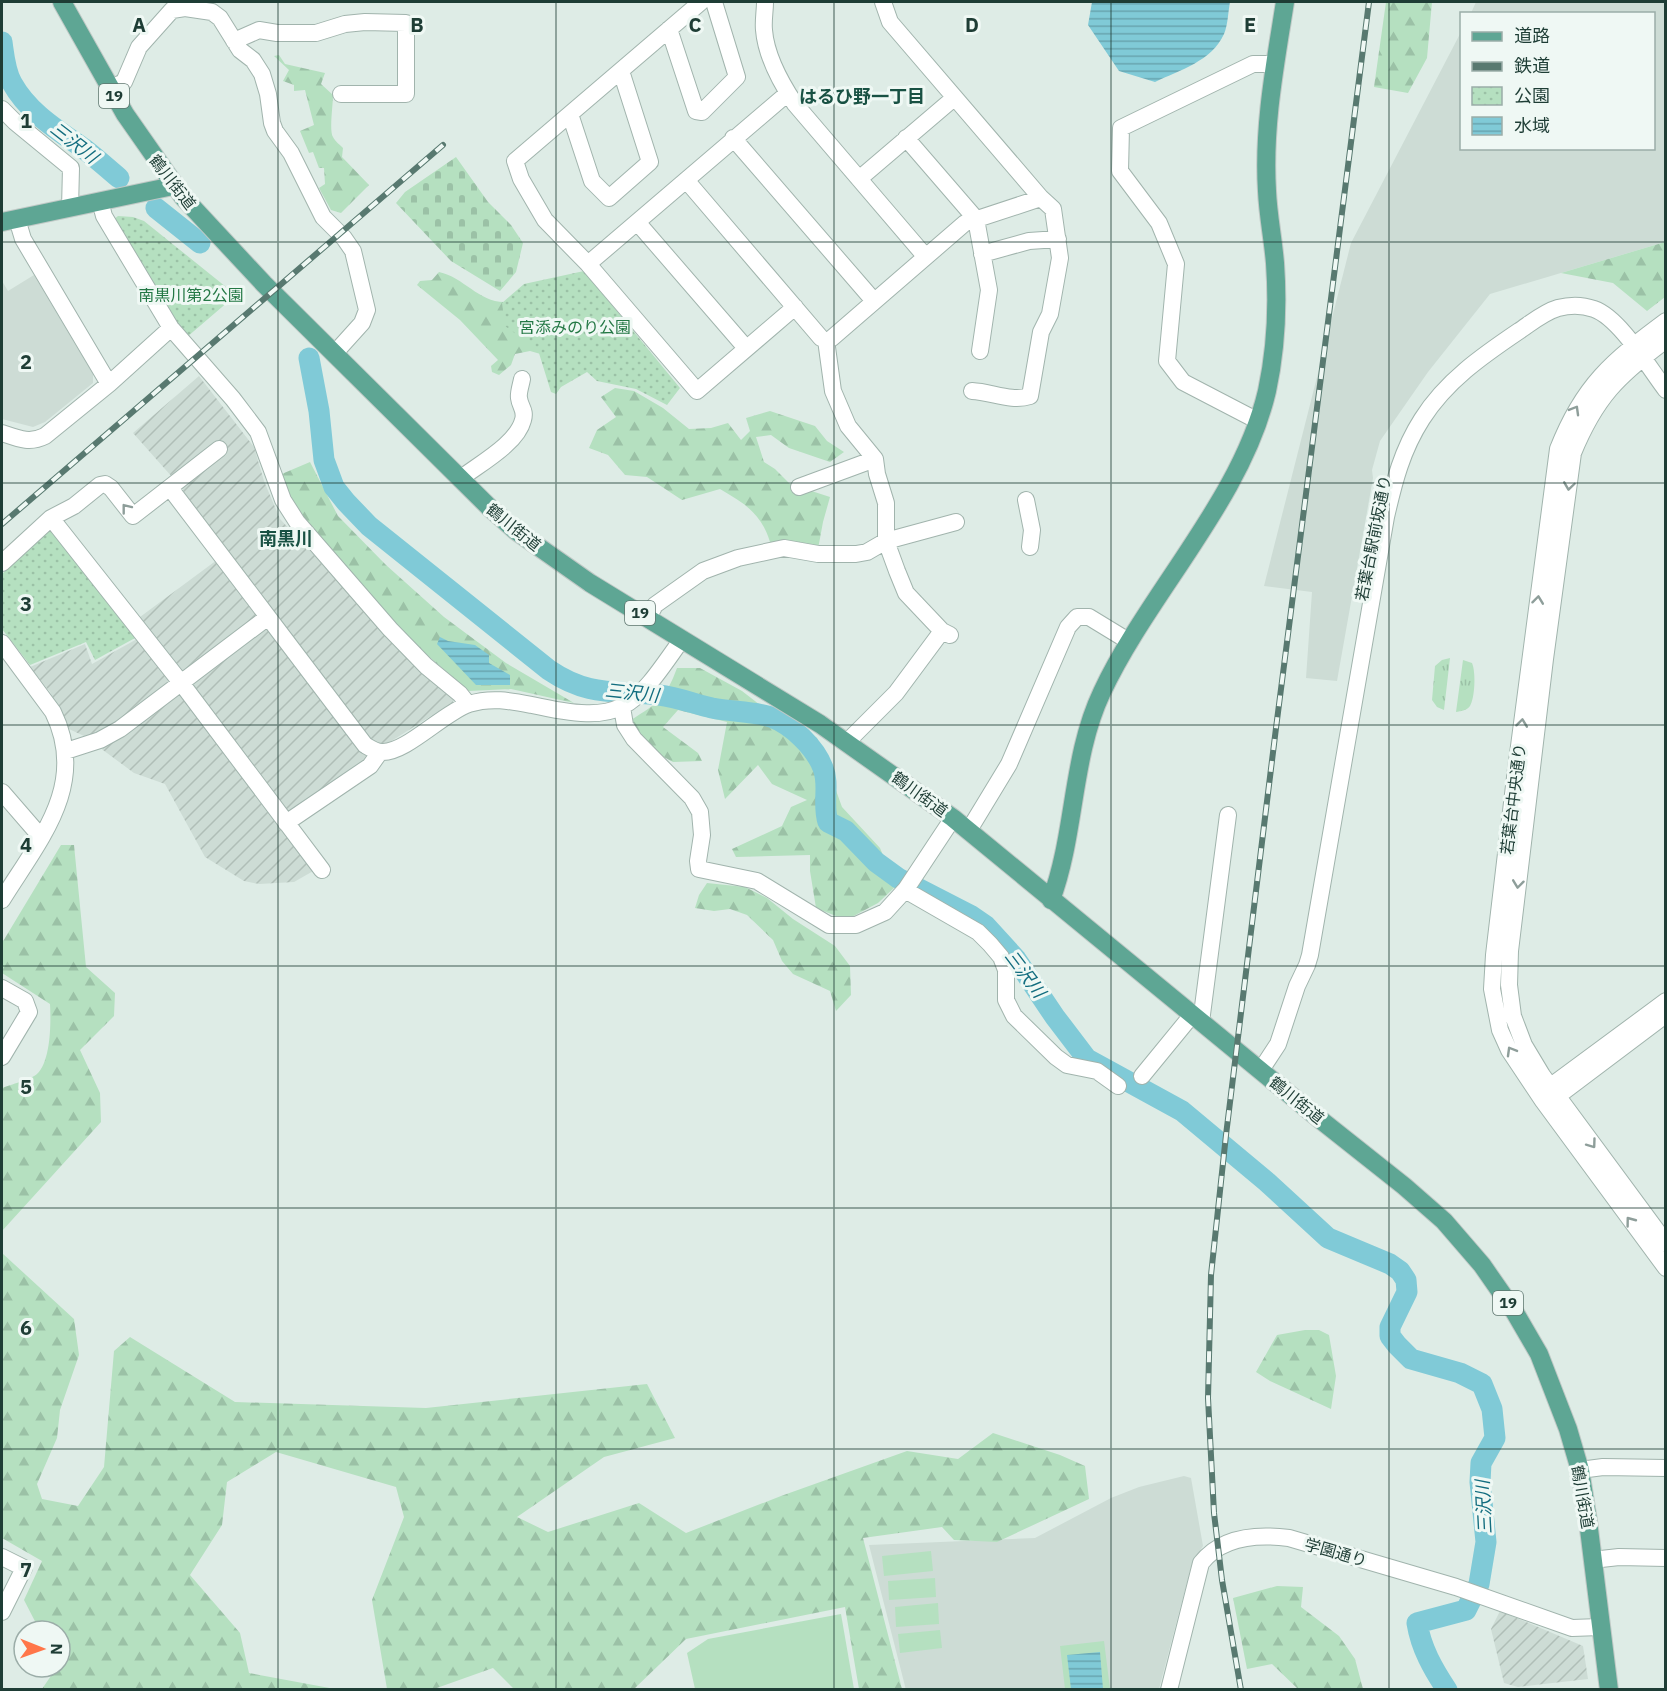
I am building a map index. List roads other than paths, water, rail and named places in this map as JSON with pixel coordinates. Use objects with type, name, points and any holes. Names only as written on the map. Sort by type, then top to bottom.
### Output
[{"type":"main road","name":"鶴川街道","points":[[62,2],[109,89],[173,186],[222,241],[334,354],[459,479],[516,531],[546,553],[847,742],[953,818],[1424,1202],[1444,1221],[1482,1264],[1514,1311],[1539,1354],[1568,1429],[1580,1470],[1609,1689]]},
{"type":"main road","points":[[1051,900],[1064,863],[1081,755],[1091,719],[1110,675],[1238,468],[1258,421],[1267,391],[1274,347],[1275,262],[1267,192],[1266,140],[1285,2]]},
{"type":"main road","points":[[9,221],[173,186]]},
{"type":"street","points":[[702,2],[514,161],[521,179],[545,220],[588,264],[697,391],[795,307]]},
{"type":"street","points":[[669,29],[696,111],[702,112],[737,77],[714,2]]},
{"type":"street","points":[[765,2],[766,46],[788,93],[926,256]]},
{"type":"street","points":[[883,2],[890,22],[1041,198],[1053,209],[1060,258],[1050,314],[1041,332],[1030,396],[1018,399],[985,392],[972,392]]},
{"type":"street","points":[[109,89],[124,82],[139,48],[172,10],[185,8],[212,12],[220,18],[240,50],[254,60],[262,74],[275,131],[291,153],[323,217],[344,238],[353,251],[367,310],[362,323],[334,354]]},
{"type":"street","points":[[234,41],[259,30],[277,33],[316,33],[345,24],[406,23],[406,94],[341,94]]},
{"type":"street","points":[[1258,421],[1183,382],[1167,361],[1176,264],[1159,223],[1120,171],[1120,128],[1253,64],[1275,64]]},
{"type":"street","points":[[570,114],[592,182],[609,198],[650,162],[621,71]]},
{"type":"street","points":[[588,264],[788,93]]},
{"type":"street","points":[[859,178],[954,98]]},
{"type":"street","points":[[2,109],[70,168],[70,208]]},
{"type":"street","points":[[733,138],[874,301]]},
{"type":"street","points":[[906,138],[976,219],[989,290],[980,351]]},
{"type":"street","points":[[686,180],[821,338],[826,340],[832,338],[965,223],[1041,198]]},
{"type":"street","points":[[100,201],[104,216],[171,328],[233,399],[258,432],[283,500],[297,522],[390,628],[426,666],[460,694],[468,704]]},
{"type":"street","points":[[9,221],[23,239],[109,384]]},
{"type":"street","points":[[637,222],[746,348]]},
{"type":"street","points":[[982,254],[1029,241],[1058,239]]},
{"type":"street","name":"若葉台駅前坂通り","points":[[1297,986],[1298,963],[1375,517],[1385,472],[1412,414],[1449,370],[1469,352],[1533,308],[1554,297],[1569,294],[1597,298],[1611,305],[1626,319],[1642,348]]},
{"type":"street","name":"若葉台駅前坂通り","points":[[1297,986],[1310,955],[1395,476],[1422,418],[1456,378],[1474,362],[1556,308],[1575,306],[1605,314],[1642,348]]},
{"type":"street","name":"若葉台中央通り","points":[[1642,348],[1665,321]]},
{"type":"street","points":[[2,434],[27,441],[35,441],[45,436],[109,384],[171,328]]},
{"type":"street","points":[[826,340],[833,391],[848,426],[875,459],[886,503],[886,542],[906,593],[947,633],[896,693],[847,742]]},
{"type":"street","name":"若葉台中央通り","points":[[1665,340],[1617,359],[1582,399],[1569,421],[1558,448],[1494,955],[1492,989],[1500,1030],[1509,1050],[1551,1094],[1665,1243]]},
{"type":"street","points":[[1642,348],[1665,372]]},
{"type":"street","points":[[1642,348],[1665,390]]},
{"type":"street","points":[[459,479],[511,443],[518,432],[523,421],[524,410],[519,398],[522,379]]},
{"type":"street","points":[[2,563],[51,518],[74,506],[100,485],[105,484],[111,488],[133,516],[219,448]]},
{"type":"street","points":[[799,487],[875,459]]},
{"type":"street","points":[[170,488],[365,745],[380,752],[398,748],[453,711],[468,704],[483,701],[509,700],[585,715],[600,714],[624,706],[651,682],[682,639]]},
{"type":"street","points":[[1026,500],[1032,530],[1029,547]]},
{"type":"street","points":[[51,518],[182,684],[322,870]]},
{"type":"street","points":[[648,618],[655,605],[703,571],[738,558],[784,548],[818,554],[856,554],[867,552],[886,542],[956,522]]},
{"type":"street","points":[[66,751],[100,740],[120,729],[268,617]]},
{"type":"street","points":[[969,830],[1009,764],[1068,627],[1077,617],[1089,617],[1130,642]]},
{"type":"street","points":[[2,643],[53,712],[60,725],[66,751],[65,781],[61,799],[41,837],[2,900]]},
{"type":"street","points":[[624,706],[626,725],[634,739],[692,798],[700,812],[702,835],[699,869],[757,881],[829,925],[856,925],[885,912],[909,884],[953,818]]},
{"type":"street","points":[[286,823],[370,766],[380,752]]},
{"type":"street","points":[[2,792],[41,837]]},
{"type":"street","points":[[1142,1076],[1197,1018],[1228,815]]},
{"type":"street","points":[[909,884],[978,932],[990,944],[1001,957],[1006,970],[1006,1000],[1014,1016],[1056,1057],[1067,1065],[1097,1071],[1118,1086]]},
{"type":"street","points":[[1261,1070],[1278,1044],[1297,986]]},
{"type":"street","points":[[2,988],[25,1001],[29,1011],[2,1057]]},
{"type":"street","points":[[1551,1094],[1665,1001]]},
{"type":"street","points":[[1551,1094],[1665,1015]]},
{"type":"street","name":"若葉台中央通り","points":[[1551,1094],[1665,1268]]},
{"type":"street","points":[[1580,1470],[1603,1467],[1665,1468]]},
{"type":"street","name":"学園通り","points":[[1169,1689],[1201,1563],[1208,1554],[1224,1544],[1252,1537],[1289,1538],[1456,1587],[1572,1628],[1600,1627]]},
{"type":"street","points":[[2,1557],[24,1568],[2,1612]]},
{"type":"street","points":[[1592,1560],[1619,1557],[1665,1558]]},
{"type":"water","points":[[1092,2],[1230,2],[1224,34],[1212,51],[1185,69],[1155,82],[1119,71],[1088,25]]},
{"type":"water","points":[[440,637],[448,641],[475,645],[489,655],[489,663],[510,675],[510,685],[476,685],[437,644]]},
{"type":"water","points":[[1100,1652],[1103,1689],[1071,1689],[1067,1655]]},
{"type":"waterway","name":"三沢川","points":[[2,42],[10,78],[26,103],[119,178]]},
{"type":"waterway","name":"三沢川","points":[[156,208],[200,243]]},
{"type":"waterway","name":"三沢川","points":[[309,358],[319,411],[324,460],[334,487],[369,526],[563,679],[602,691],[665,696],[712,708],[764,715],[787,725],[809,745],[823,768],[828,822],[846,831],[876,862],[898,878],[970,915],[986,926],[1016,959],[1087,1059],[1182,1111],[1267,1182],[1328,1238],[1390,1264],[1400,1271],[1406,1280],[1407,1292],[1390,1327],[1390,1336],[1411,1359],[1460,1373],[1482,1384],[1492,1409],[1495,1438],[1481,1463],[1480,1482],[1486,1542],[1479,1584],[1466,1610],[1417,1623],[1428,1658],[1447,1690]]},
{"type":"railway","points":[[1241,1690],[1222,1580],[1214,1513],[1208,1398],[1211,1275],[1276,728],[1369,2]]},
{"type":"railway","points":[[2,524],[443,145]]},
{"type":"district","name":"はるひ野一丁目","points":[[862,97]]},
{"type":"district","name":"南黒川","points":[[286,539]]},
{"type":"park label","name":"南黒川第2公園","points":[[191,295]]},
{"type":"park label","name":"宮添みのり公園","points":[[575,327]]}]
